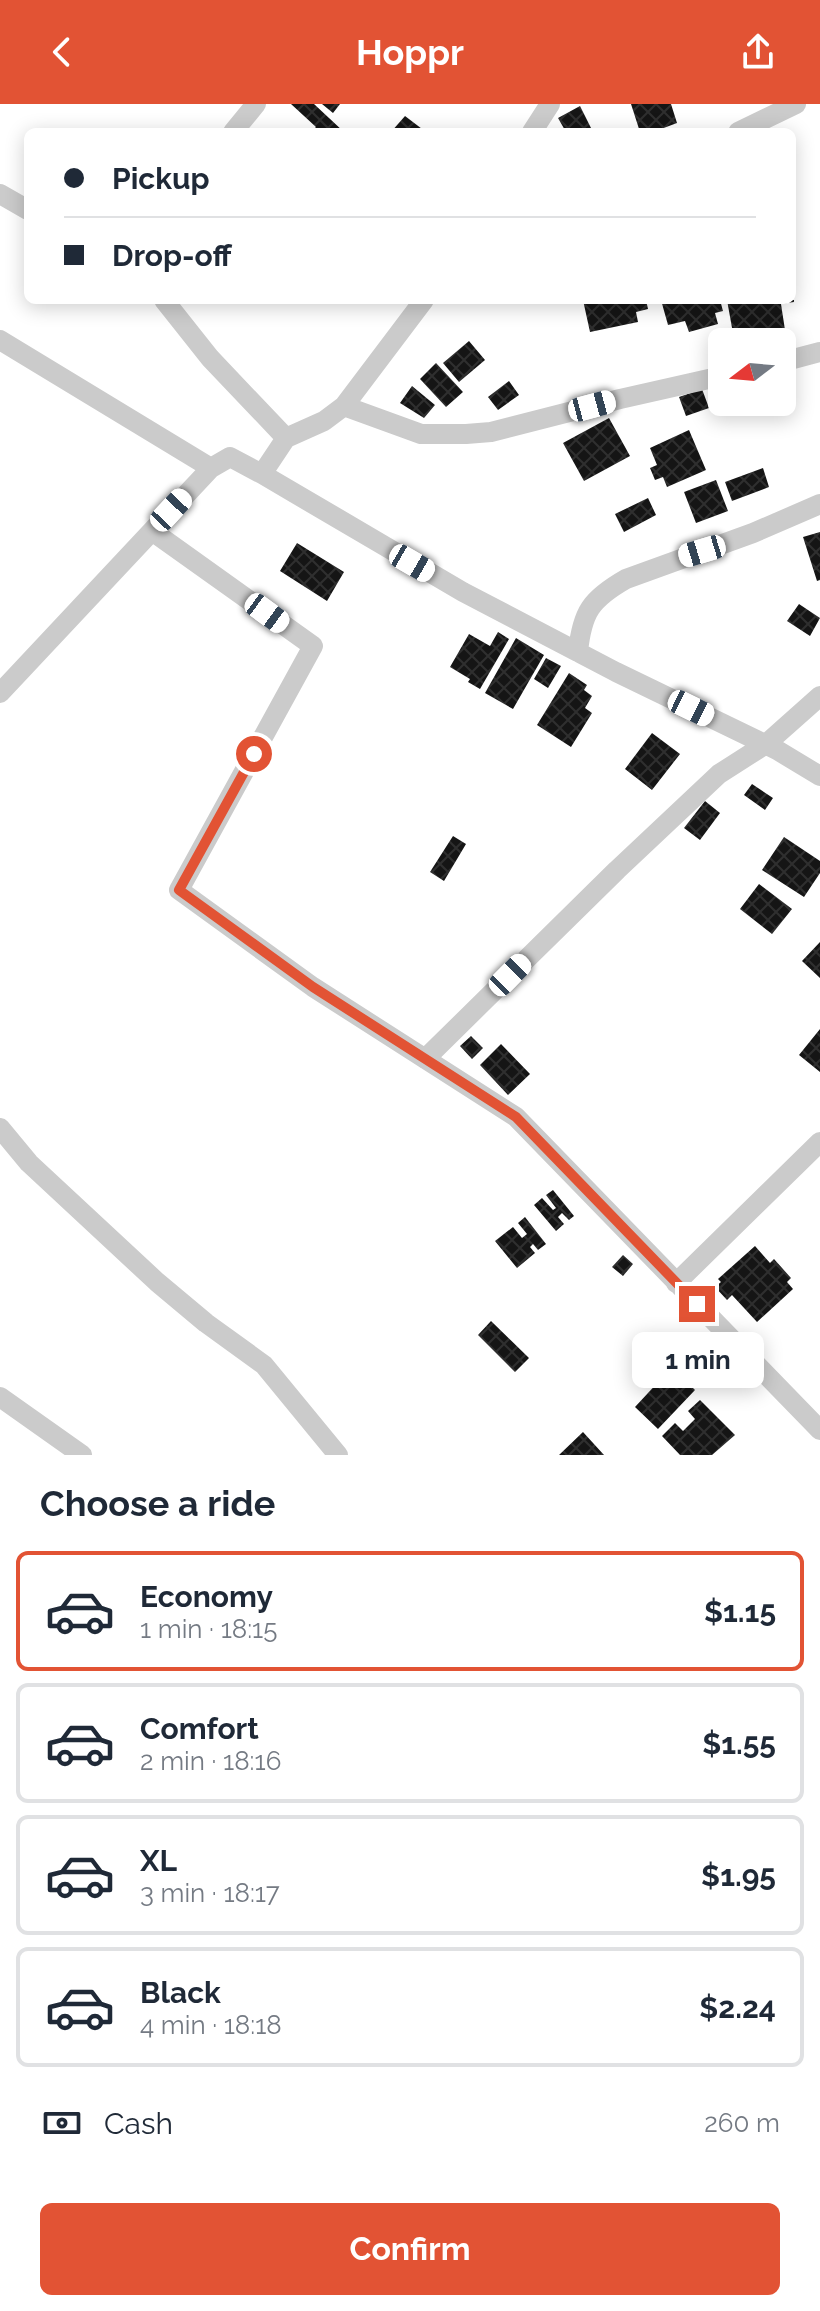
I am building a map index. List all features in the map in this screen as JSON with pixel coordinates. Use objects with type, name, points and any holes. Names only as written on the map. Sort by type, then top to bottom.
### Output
[{"type":"street","points":[[236,128],[256,104]]},
{"type":"street","points":[[535,128],[550,104]]},
{"type":"street","points":[[746,128],[796,104]]},
{"type":"street","points":[[0,194],[24,208]]},
{"type":"street","points":[[167,304],[210,358],[286,438]]},
{"type":"street","points":[[262,474],[286,438],[324,421],[344,406],[421,304]]},
{"type":"street","points":[[0,340],[211,468]]},
{"type":"street","points":[[796,358],[820,352]]},
{"type":"street","points":[[344,406],[421,434],[466,434],[491,432],[708,379]]},
{"type":"street","points":[[0,693],[211,468],[230,457],[463,592],[766,744],[820,776]]},
{"type":"street","points":[[578,652],[586,614],[609,589],[626,579],[753,533],[820,504]]},
{"type":"street","points":[[152,531],[313,646],[179,890],[313,987],[516,1117],[820,1430]]},
{"type":"street","points":[[425,1059],[719,774],[766,744],[820,696]]},
{"type":"street","points":[[0,1128],[29,1163],[157,1282],[264,1365],[338,1455]]},
{"type":"street","points":[[676,1283],[820,1142]]},
{"type":"street","points":[[0,1397],[82,1455]]},
{"type":"building","points":[[291,104],[314,104],[340,128],[316,127]]},
{"type":"building","points":[[322,104],[340,104],[333,113]]},
{"type":"building","points":[[631,104],[671,104],[677,123],[664,128],[639,128]]},
{"type":"building","points":[[580,106],[591,128],[564,128],[558,118]]},
{"type":"building","points":[[405,116],[421,128],[394,128]]},
{"type":"building","points":[[584,304],[647,304],[648,309],[636,312],[638,322],[590,332]]},
{"type":"building","points":[[662,304],[721,304],[723,311],[715,313],[718,324],[689,332],[685,321],[668,325]]},
{"type":"building","points":[[728,304],[781,304],[785,328],[732,328]]},
{"type":"building","points":[[469,341],[485,360],[459,382],[443,363]]},
{"type":"building","points":[[436,363],[463,392],[446,407],[420,379]]},
{"type":"building","points":[[509,381],[519,395],[498,410],[488,397]]},
{"type":"building","points":[[412,386],[435,405],[424,418],[400,403]]},
{"type":"building","points":[[702,389],[708,408],[686,416],[679,397]]},
{"type":"building","points":[[609,418],[630,456],[584,481],[563,443]]},
{"type":"building","points":[[689,430],[706,470],[667,487],[663,477],[655,480],[650,468],[657,465],[650,448]]},
{"type":"building","points":[[763,468],[769,487],[732,501],[725,482]]},
{"type":"building","points":[[716,480],[728,511],[696,523],[684,492]]},
{"type":"building","points":[[648,498],[656,515],[624,532],[615,514]]},
{"type":"building","points":[[820,532],[820,580],[817,581],[803,537]]},
{"type":"building","points":[[297,543],[344,572],[327,601],[280,571]]},
{"type":"building","points":[[799,604],[820,618],[810,636],[787,621]]},
{"type":"building","points":[[498,632],[509,639],[480,689],[450,667],[469,634],[490,646]]},
{"type":"building","points":[[516,638],[544,655],[513,709],[485,693]]},
{"type":"building","points":[[546,658],[561,666],[548,688],[534,679]]},
{"type":"building","points":[[569,673],[587,685],[584,690],[592,696],[585,708],[592,713],[571,747],[537,725]]},
{"type":"building","points":[[652,733],[680,754],[652,790],[625,769]]},
{"type":"building","points":[[752,784],[773,798],[765,810],[744,795]]},
{"type":"building","points":[[705,801],[720,813],[700,840],[684,828]]},
{"type":"building","points":[[453,836],[466,844],[444,881],[430,872]]},
{"type":"building","points":[[784,837],[820,861],[820,873],[804,897],[762,870]]},
{"type":"building","points":[[759,884],[792,909],[772,934],[740,909]]},
{"type":"building","points":[[820,942],[820,978],[802,961]]},
{"type":"building","points":[[820,1029],[820,1072],[799,1055]]},
{"type":"building","points":[[471,1036],[483,1048],[472,1059],[460,1046]]},
{"type":"building","points":[[501,1044],[530,1074],[508,1095],[480,1065]]},
{"type":"building","points":[[553,1190],[574,1216],[569,1220],[562,1213],[558,1217],[564,1224],[556,1231],[534,1205],[542,1198],[553,1210],[556,1208],[546,1195]]},
{"type":"building","points":[[525,1217],[546,1244],[538,1250],[533,1244],[530,1247],[535,1253],[517,1268],[495,1241],[513,1227],[522,1238],[527,1234],[518,1223]]},
{"type":"building","points":[[755,1246],[770,1263],[774,1259],[791,1278],[787,1282],[793,1289],[757,1322],[732,1295],[727,1300],[715,1287],[721,1282],[718,1279]]},
{"type":"building","points":[[623,1255],[633,1264],[623,1276],[612,1267]]},
{"type":"building","points":[[491,1321],[529,1358],[515,1372],[478,1335]]},
{"type":"building","points":[[672,1367],[695,1390],[658,1429],[635,1407]]},
{"type":"building","points":[[700,1400],[735,1435],[712,1455],[680,1455],[662,1436],[675,1423],[683,1431],[695,1419],[688,1411]]},
{"type":"building","points":[[583,1432],[604,1455],[559,1455]]},
{"type":"route","points":[[254,754],[179,890],[313,987],[516,1117],[697,1304]]}]
